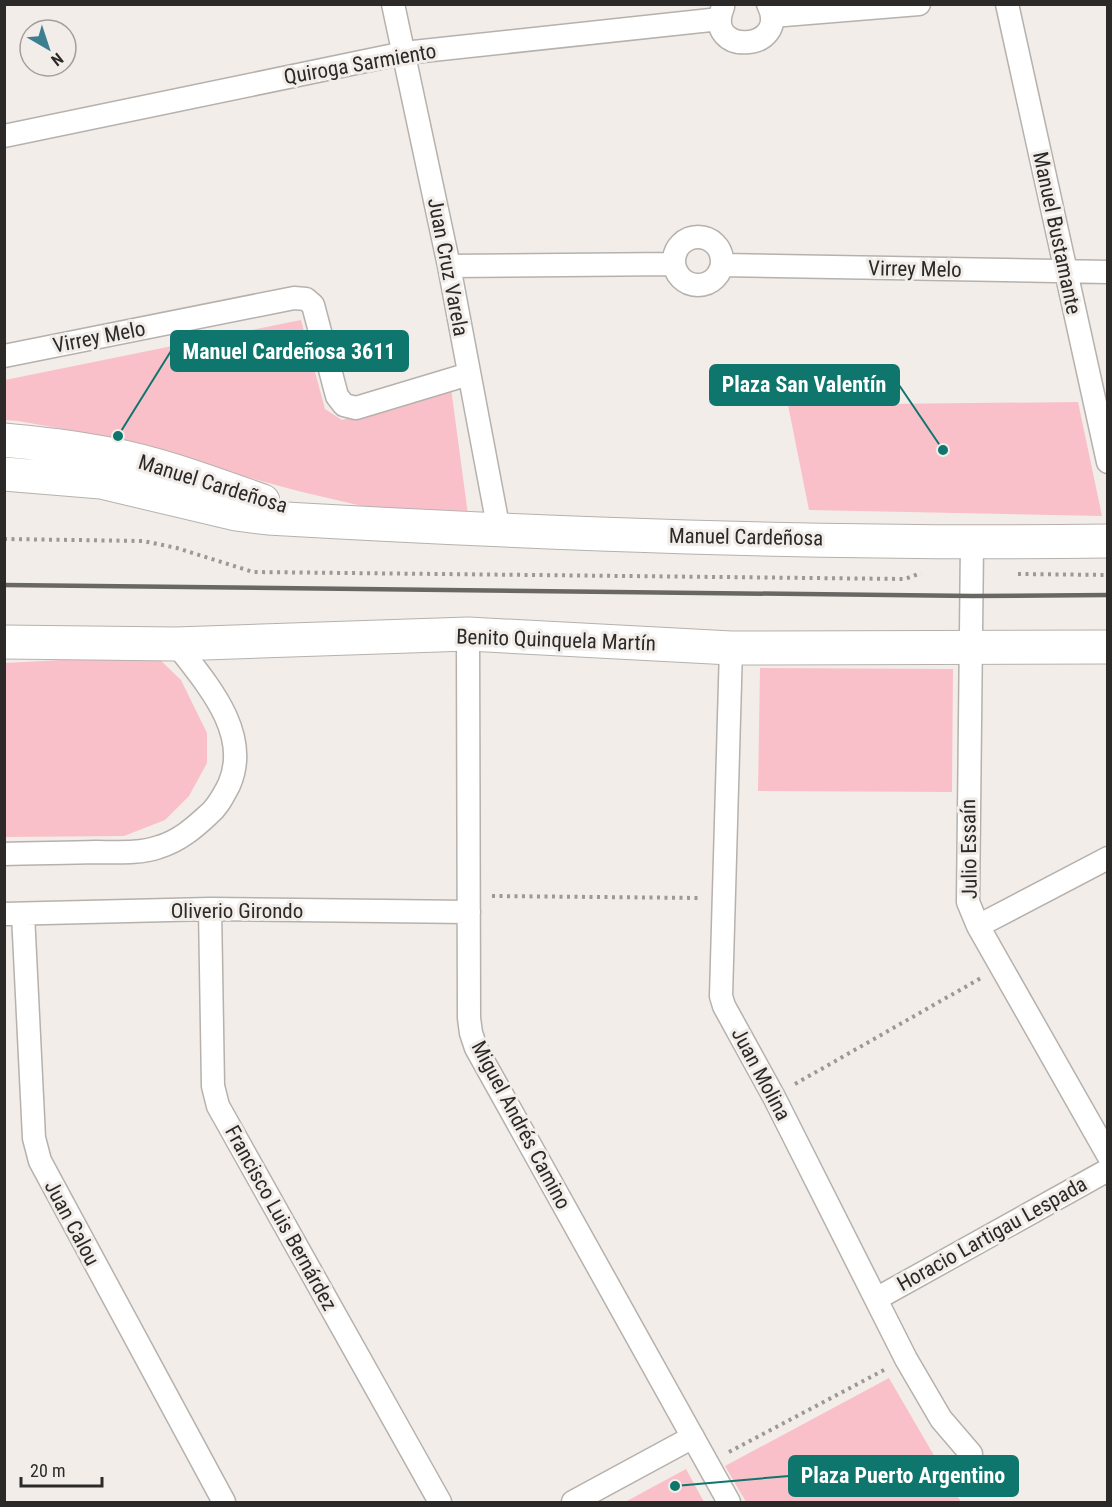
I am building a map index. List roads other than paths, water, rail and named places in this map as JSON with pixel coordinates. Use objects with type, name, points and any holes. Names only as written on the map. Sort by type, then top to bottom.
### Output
[{"type":"main road","name":"Manuel Cardeñosa","points":[[4,440],[81,448],[122,457],[159,466],[278,506],[386,525]]},
{"type":"main road","name":"Manuel Cardeñosa","points":[[4,474],[101,482],[236,514],[268,518],[972,557],[1107,541]]},
{"type":"main road","name":"Benito Quinquela Martín","points":[[4,642],[176,644],[468,634],[731,648],[1107,646]]},
{"type":"street","name":"Juan Cruz Varela","points":[[393,4],[449,266],[499,531]]},
{"type":"street","name":"Quiroga Sarmiento","points":[[4,136],[404,53],[722,12],[722,27],[731,39],[747,44],[762,38],[771,24],[770,10],[919,4]]},
{"type":"street","name":"Manuel Bustamante","points":[[1007,4],[1107,462]]},
{"type":"street","points":[[699,237],[714,243],[722,257],[720,273],[709,283],[693,285],[680,278],[674,264],[675,256],[684,242],[699,237]]},
{"type":"street","points":[[449,266],[674,264]]},
{"type":"street","name":"Virrey Melo","points":[[722,266],[1107,272]]},
{"type":"street","name":"Virrey Melo","points":[[4,356],[294,298],[306,299],[313,305],[337,396],[344,405],[356,408],[469,374]]},
{"type":"street","name":"Julio Essaín","points":[[972,557],[968,902],[978,926],[1106,1147]]},
{"type":"street","name":"Miguel Andrés Camino","points":[[468,634],[469,1018],[471,1034],[476,1048],[729,1503]]},
{"type":"street","points":[[4,854],[136,852],[160,847],[189,833],[213,811],[223,797],[233,775],[236,748],[227,720],[212,692],[176,644]]},
{"type":"street","name":"Juan Molina","points":[[731,648],[721,996],[724,1006],[774,1097],[906,1359],[941,1419],[971,1454]]},
{"type":"street","points":[[978,926],[1107,858]]},
{"type":"street","name":"Oliverio Girondo","points":[[14,914],[470,904]]},
{"type":"street","name":"Francisco Luis Bernárdez","points":[[210,909],[213,1086],[218,1106],[440,1503]]},
{"type":"street","name":"Juan Calou","points":[[14,914],[34,1138],[40,1161],[224,1503]]},
{"type":"street","name":"Horacio Lartigau Lespada","points":[[876,1299],[1107,1170]]},
{"type":"street","points":[[573,1503],[693,1437]]},
{"type":"railway","points":[[4,585],[973,596],[1108,595]]},
{"type":"place","name":"Manuel Cardeñosa 3611","points":[[118,436]]},
{"type":"place","name":"Plaza San Valentín","points":[[943,450]]},
{"type":"place","name":"Plaza Puerto Argentino","points":[[675,1486]]}]
